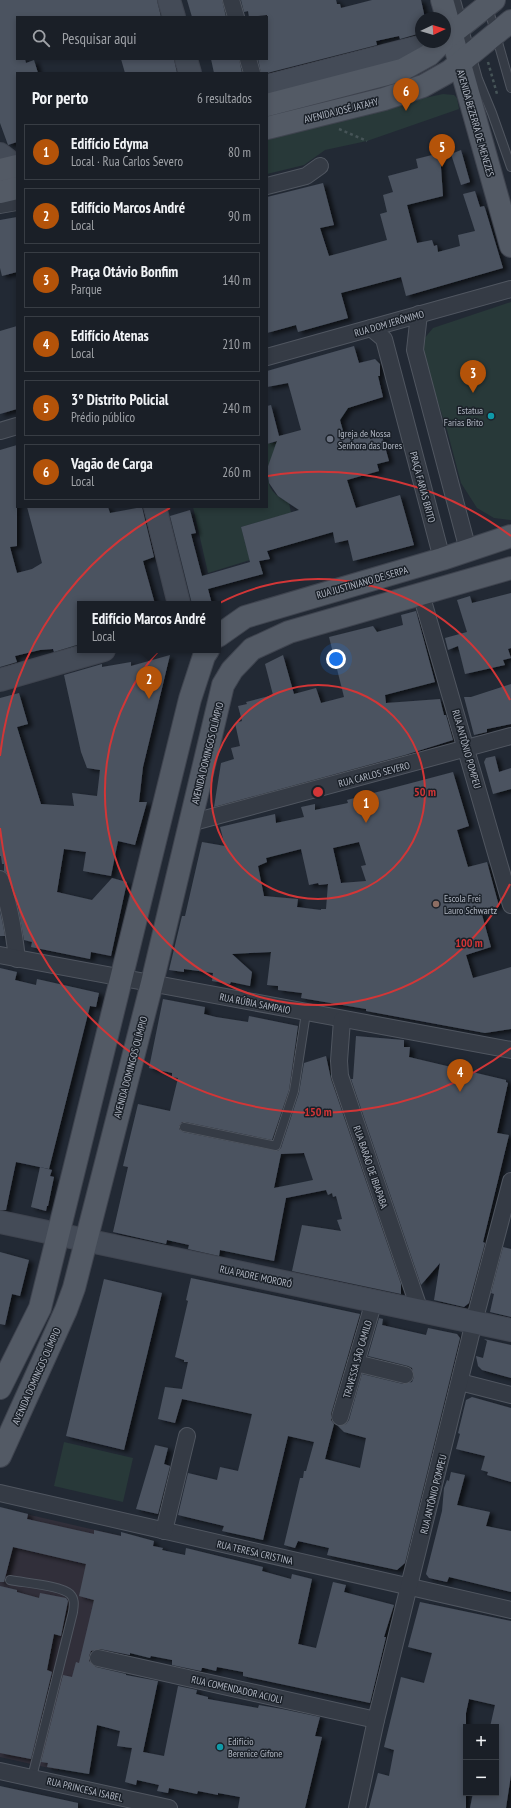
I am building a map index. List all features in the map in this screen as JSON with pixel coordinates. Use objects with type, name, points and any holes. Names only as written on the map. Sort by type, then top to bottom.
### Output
[{"type":"main road","name":"AVENIDA BEZERRA DE MENEZES","points":[[442,0],[444,12]]},
{"type":"main road","points":[[451,35],[492,1],[506,30]]},
{"type":"main road","name":"AVENIDA JOSÉ JATAHY","points":[[268,128],[408,92],[450,71],[465,58],[506,30]]},
{"type":"main road","name":"AVENIDA BEZERRA DE MENEZES","points":[[451,41],[465,58],[511,246]]},
{"type":"main road","points":[[268,105],[402,70],[429,55],[436,48]]},
{"type":"main road","points":[[0,192],[16,188]]},
{"type":"main road","name":"RUA JUSTINIANO DE SERPA","points":[[221,635],[245,617],[442,559],[511,536]]},
{"type":"main road","points":[[221,638],[252,649],[289,632],[511,568]]},
{"type":"main road","name":"AVENIDA DOMINGOS OLÍMPIO","points":[[0,1456],[66,1310],[86,1241],[152,983],[223,686],[232,670],[252,649]]},
{"type":"main road","points":[[198,791],[194,767],[197,745],[214,676],[213,670],[204,653]]},
{"type":"main road","points":[[0,1388],[40,1308],[190,698],[204,653]]},
{"type":"street","points":[[169,0],[174,16]]},
{"type":"street","points":[[231,0],[236,16]]},
{"type":"street","points":[[268,86],[415,48]]},
{"type":"street","points":[[186,60],[190,72]]},
{"type":"street","points":[[248,60],[252,72]]},
{"type":"street","points":[[268,186],[306,176],[320,166]]},
{"type":"street","points":[[0,205],[16,202]]},
{"type":"street","name":"RUA DOM JERÔNIMO","points":[[268,357],[511,289]]},
{"type":"street","points":[[419,314],[415,350],[468,550]]},
{"type":"street","name":"PRAÇA FARIAS BRITO","points":[[371,328],[384,339],[442,559]]},
{"type":"street","points":[[0,431],[16,426]]},
{"type":"street","points":[[155,508],[178,601]]},
{"type":"street","name":"RUA ANTÔNIO POMPEU","points":[[421,594],[467,748],[511,905]]},
{"type":"street","points":[[0,680],[94,653]]},
{"type":"street","name":"RUA CARLOS SEVERO","points":[[190,823],[511,736]]},
{"type":"street","points":[[0,879],[7,898],[17,959]]},
{"type":"street","name":"RUA RÚBIA SAMPAIO","points":[[0,955],[342,1020],[511,1050]]},
{"type":"street","name":"RUA BARÃO DE IBIAPABA","points":[[342,1020],[339,1060],[340,1076],[420,1311]]},
{"type":"street","name":"RUA ANTÔNIO POMPEU","points":[[356,1808],[376,1720],[410,1587],[474,1322],[508,1202],[511,1181]]},
{"type":"street","name":"RUA PADRE MORORÓ","points":[[0,1222],[511,1330]]},
{"type":"street","name":"TRAVESSA SÃO CAMILO","points":[[340,1417],[374,1301]]},
{"type":"street","points":[[356,1363],[405,1375]]},
{"type":"street","points":[[460,1382],[511,1395]]},
{"type":"street","points":[[164,1531],[187,1436]]},
{"type":"street","name":"RUA TERESA CRISTINA","points":[[0,1493],[511,1610]]},
{"type":"street","name":"RUA COMENDADOR ACIOLI","points":[[98,1658],[376,1720]]},
{"type":"street","name":"RUA PRINCESA ISABEL","points":[[0,1771],[169,1808]]},
{"type":"lane","name":"AVENIDA BEZERRA DE MENEZES","points":[[451,23],[456,0]]},
{"type":"lane","points":[[506,30],[511,88]]},
{"type":"lane","name":"AVENIDA BEZERRA DE MENEZES","points":[[465,58],[478,79],[511,167]]},
{"type":"lane","name":"AVENIDA BEZERRA DE MENEZES","points":[[478,79],[486,122]]},
{"type":"lane","points":[[184,1127],[276,1146],[294,1091],[306,1013]]},
{"type":"lane","points":[[10,1580],[58,1589],[69,1593],[74,1601],[73,1612],[32,1777]]},
{"type":"path","points":[[486,70],[492,63]]},
{"type":"path","points":[[333,127],[367,141]]},
{"type":"shaded area","points":[[443,94],[454,95],[457,98],[459,109],[367,141],[325,150],[304,165],[268,174],[268,135],[320,121]]},
{"type":"shaded area","points":[[511,302],[511,520],[494,518],[477,508],[461,483],[447,430],[423,356],[423,340],[433,328]]},
{"type":"shaded area","points":[[276,442],[278,449],[269,464],[268,472],[268,444]]},
{"type":"shaded area","points":[[268,479],[274,493],[280,498],[289,502],[291,513],[241,527],[250,560],[208,573],[193,508],[268,508]]},
{"type":"shaded area","points":[[64,1442],[133,1458],[123,1502],[54,1486]]},
{"type":"shaded area","points":[[0,1508],[121,1536],[90,1664],[83,1663],[58,1770],[0,1757]]},
{"type":"building","points":[[0,0],[157,0],[161,16],[16,16],[16,60],[25,60],[26,63],[34,60],[38,72],[16,72],[16,142],[8,145],[0,123]]},
{"type":"building","points":[[187,0],[222,0],[226,16],[192,16]]},
{"type":"building","points":[[241,0],[336,0],[337,4],[340,4],[341,8],[372,0],[421,0],[424,12],[415,12],[415,35],[400,39],[399,36],[376,41],[377,45],[268,73],[261,72],[258,60],[268,60],[268,16],[249,16],[248,11],[244,12]]},
{"type":"building","points":[[121,60],[174,60],[177,72],[125,72]]},
{"type":"building","points":[[211,60],[239,60],[242,72],[214,72]]},
{"type":"building","points":[[461,150],[470,182],[461,185],[451,154]]},
{"type":"building","points":[[440,153],[443,196],[407,205],[417,243],[432,240],[434,246],[437,245],[438,252],[460,246],[458,235],[475,231],[463,194],[475,191],[480,207],[484,206],[485,208],[503,268],[406,296],[401,277],[341,293],[348,318],[298,332],[296,325],[268,333],[268,197],[323,183],[334,225],[320,228],[329,256],[387,240],[380,214],[387,212],[383,195],[393,192],[388,176],[418,168],[416,159]]},
{"type":"building","points":[[16,217],[16,272],[2,276],[0,268],[0,220]]},
{"type":"building","points":[[16,326],[16,409],[0,414],[0,331]]},
{"type":"building","name":"Igreja de Nossa Senhora das Dores","points":[[354,346],[359,363],[375,359],[380,364],[380,376],[378,376],[383,397],[348,408],[340,420],[345,438],[368,432],[370,439],[382,436],[389,461],[377,464],[379,471],[347,480],[356,508],[400,495],[414,545],[353,561],[348,540],[335,543],[333,532],[267,551],[270,559],[259,561],[263,574],[208,589],[211,601],[191,601],[170,516],[190,510],[196,533],[191,534],[202,576],[250,562],[241,527],[299,510],[278,496],[269,483],[268,466],[277,441],[268,444],[268,406],[271,405],[279,436],[301,430],[288,383],[268,387],[268,371]]},
{"type":"building","points":[[16,445],[17,546],[10,547],[17,573],[32,569],[42,563],[27,508],[108,508],[110,513],[142,508],[154,557],[143,561],[154,601],[77,601],[77,645],[54,652],[53,649],[40,650],[15,656],[17,662],[0,667],[0,450]]},
{"type":"building","points":[[511,593],[511,648],[508,649],[511,658],[503,660],[505,665],[465,674],[458,646],[448,650],[445,638],[467,632],[457,600],[470,596],[472,603]]},
{"type":"building","points":[[416,611],[435,682],[385,695],[386,703],[440,699],[453,740],[405,755],[214,807],[221,763],[234,759],[231,748],[240,746],[235,723],[242,721],[238,706],[247,704],[246,702],[273,695],[265,664],[283,655],[294,694],[316,688],[321,703],[344,697],[329,637],[373,626],[377,632],[403,625],[401,615]]},
{"type":"building","points":[[170,655],[143,767],[139,802],[147,802],[135,845],[118,841],[111,876],[83,871],[86,852],[64,849],[57,892],[92,900],[112,878],[127,882],[111,956],[91,952],[90,959],[31,947],[32,942],[24,940],[16,896],[7,873],[4,871],[4,864],[2,864],[0,856],[0,698],[19,693],[28,724],[17,727],[41,804],[74,806],[72,793],[97,796],[100,770],[87,768],[81,752],[64,675],[102,664],[102,667],[131,662],[131,666]]},
{"type":"building","points":[[511,684],[511,724],[487,729],[487,732],[474,735],[464,697],[471,697]]},
{"type":"building","points":[[495,756],[499,772],[511,768],[511,789],[493,794],[484,762],[486,758]]},
{"type":"building","points":[[453,772],[469,826],[457,830],[468,867],[487,862],[499,906],[481,911],[491,947],[466,955],[473,978],[511,967],[511,1029],[485,1033],[366,1011],[366,1009],[301,998],[302,993],[278,990],[278,986],[267,985],[271,952],[232,954],[252,972],[250,986],[231,982],[230,984],[212,981],[213,973],[184,969],[184,972],[169,970],[182,916],[185,916],[202,842],[225,846],[220,827],[275,814],[276,823],[304,817],[301,807],[315,804],[315,810],[348,803],[347,800]],"holes":[[[359,842],[366,865],[361,866],[366,881],[341,883],[333,848]],[[301,849],[309,885],[318,883],[319,885],[328,884],[326,909],[321,910],[297,907],[298,899],[264,896],[258,866],[267,862],[266,858]]]},
{"type":"building","points":[[0,912],[2,920],[5,936],[0,936]]},
{"type":"building","points":[[0,968],[17,972],[15,980],[36,985],[37,979],[99,993],[96,1007],[90,1006],[49,1169],[16,1162],[6,1210],[0,1210]]},
{"type":"building","points":[[163,999],[205,1007],[204,1014],[216,1017],[248,1022],[249,1016],[298,1026],[289,1090],[272,1140],[185,1122],[182,1122],[179,1129],[183,1132],[278,1151],[281,1148],[299,1093],[304,1063],[326,1056],[331,1079],[401,1284],[401,1294],[292,1271],[302,1225],[341,1231],[337,1220],[342,1219],[336,1196],[333,1197],[332,1193],[328,1195],[326,1190],[286,1198],[274,1261],[220,1250],[219,1256],[188,1249],[189,1245],[167,1240],[166,1244],[113,1232],[128,1167],[123,1166],[138,1104],[170,1111],[178,1078],[172,1077],[172,1073],[149,1068]],"holes":[[[304,1153],[313,1180],[274,1188],[281,1154]]]},
{"type":"building","points":[[356,1036],[404,1040],[404,1047],[410,1047],[409,1057],[506,1080],[508,1083],[497,1133],[509,1135],[483,1242],[485,1243],[469,1303],[464,1307],[434,1300],[440,1263],[421,1285],[351,1079],[353,1079]]},
{"type":"building","points":[[40,1167],[52,1170],[50,1176],[54,1177],[46,1211],[31,1207]]},
{"type":"building","points":[[503,1247],[511,1249],[511,1317],[490,1312],[494,1294],[491,1293]]},
{"type":"building","points":[[0,1252],[29,1260],[20,1296],[12,1294],[5,1325],[0,1324]]},
{"type":"building","points":[[191,1278],[360,1314],[331,1414],[331,1420],[334,1424],[325,1459],[360,1468],[366,1438],[344,1432],[338,1426],[346,1424],[349,1420],[362,1374],[403,1384],[412,1382],[414,1377],[412,1368],[408,1366],[368,1356],[379,1318],[383,1319],[382,1325],[426,1335],[428,1328],[457,1334],[460,1338],[405,1563],[397,1570],[327,1555],[329,1548],[298,1541],[295,1548],[284,1545],[300,1478],[303,1478],[304,1471],[306,1471],[314,1442],[288,1436],[263,1540],[222,1531],[224,1526],[178,1515],[188,1473],[217,1480],[220,1467],[238,1471],[252,1414],[182,1399],[175,1423],[158,1419],[165,1387],[182,1389],[188,1362],[184,1362],[184,1360],[175,1357],[188,1301],[186,1300]]},
{"type":"building","points":[[104,1279],[162,1293],[124,1450],[66,1436]]},
{"type":"building","points":[[484,1339],[511,1345],[511,1378],[482,1370],[478,1366],[476,1356],[483,1358],[487,1341]]},
{"type":"building","points":[[472,1397],[511,1408],[511,1482],[487,1475],[488,1472],[481,1470],[485,1456],[456,1449],[460,1434],[458,1433],[466,1400]]},
{"type":"building","points":[[155,1445],[168,1448],[164,1464],[170,1466],[158,1514],[136,1509]]},
{"type":"building","points":[[451,1472],[465,1475],[457,1505],[490,1512],[486,1526],[511,1531],[511,1592],[449,1577],[447,1582],[429,1578],[426,1574],[442,1511],[444,1488],[447,1480],[449,1481]]},
{"type":"building","points":[[0,1507],[28,1514],[27,1519],[94,1534],[94,1530],[121,1536],[121,1532],[154,1541],[153,1546],[163,1548],[162,1550],[185,1555],[186,1548],[263,1567],[262,1571],[291,1579],[292,1574],[312,1579],[298,1644],[316,1648],[333,1582],[346,1585],[344,1592],[394,1605],[384,1637],[386,1637],[370,1703],[243,1676],[243,1672],[217,1667],[216,1671],[202,1668],[201,1671],[172,1665],[172,1660],[151,1656],[150,1658],[130,1653],[130,1655],[100,1649],[91,1651],[89,1661],[96,1667],[158,1681],[143,1752],[164,1756],[178,1686],[197,1690],[196,1694],[208,1697],[208,1699],[258,1708],[259,1705],[320,1717],[315,1736],[322,1737],[305,1808],[238,1808],[240,1797],[198,1791],[197,1794],[169,1788],[168,1793],[157,1791],[159,1785],[137,1780],[136,1785],[125,1782],[132,1748],[117,1746],[120,1731],[97,1725],[89,1774],[47,1767],[48,1763],[41,1762],[63,1675],[72,1677],[76,1662],[79,1663],[94,1600],[79,1596],[86,1564],[13,1547],[4,1582],[0,1582]]},
{"type":"building","points":[[0,1586],[39,1598],[40,1593],[66,1598],[68,1601],[61,1636],[54,1634],[47,1670],[52,1672],[31,1759],[0,1753]]},
{"type":"building","points":[[420,1602],[511,1621],[511,1775],[506,1808],[470,1808],[472,1796],[499,1796],[499,1724],[491,1724],[495,1705],[469,1699],[466,1713],[466,1724],[463,1724],[463,1796],[466,1796],[466,1808],[369,1808],[378,1773],[389,1776],[394,1750],[384,1747],[401,1677],[424,1683],[432,1653],[408,1647]]},
{"type":"building","points":[[0,1786],[78,1803],[78,1808],[0,1808]]},
{"type":"place","name":"Vagão de Carga","points":[[406,111]]},
{"type":"place","name":"3° Distrito Policial","points":[[442,167]]},
{"type":"place","name":"Praça Otávio Bonfim","points":[[473,393]]},
{"type":"place","name":"Estatua Farias Brito","points":[[491,416]]},
{"type":"place","name":"Igreja de Nossa Senhora das Dores","points":[[330,439]]},
{"type":"place","name":"Edifício Marcos André","points":[[149,699]]},
{"type":"place","name":"Edifício Edyma","points":[[366,823]]},
{"type":"place","name":"Escola Frei Lauro Schwartz","points":[[436,904]]},
{"type":"place","name":"Edifício Atenas","points":[[460,1092]]},
{"type":"place","name":"Edifício Berenice Gifone","points":[[220,1747]]}]
